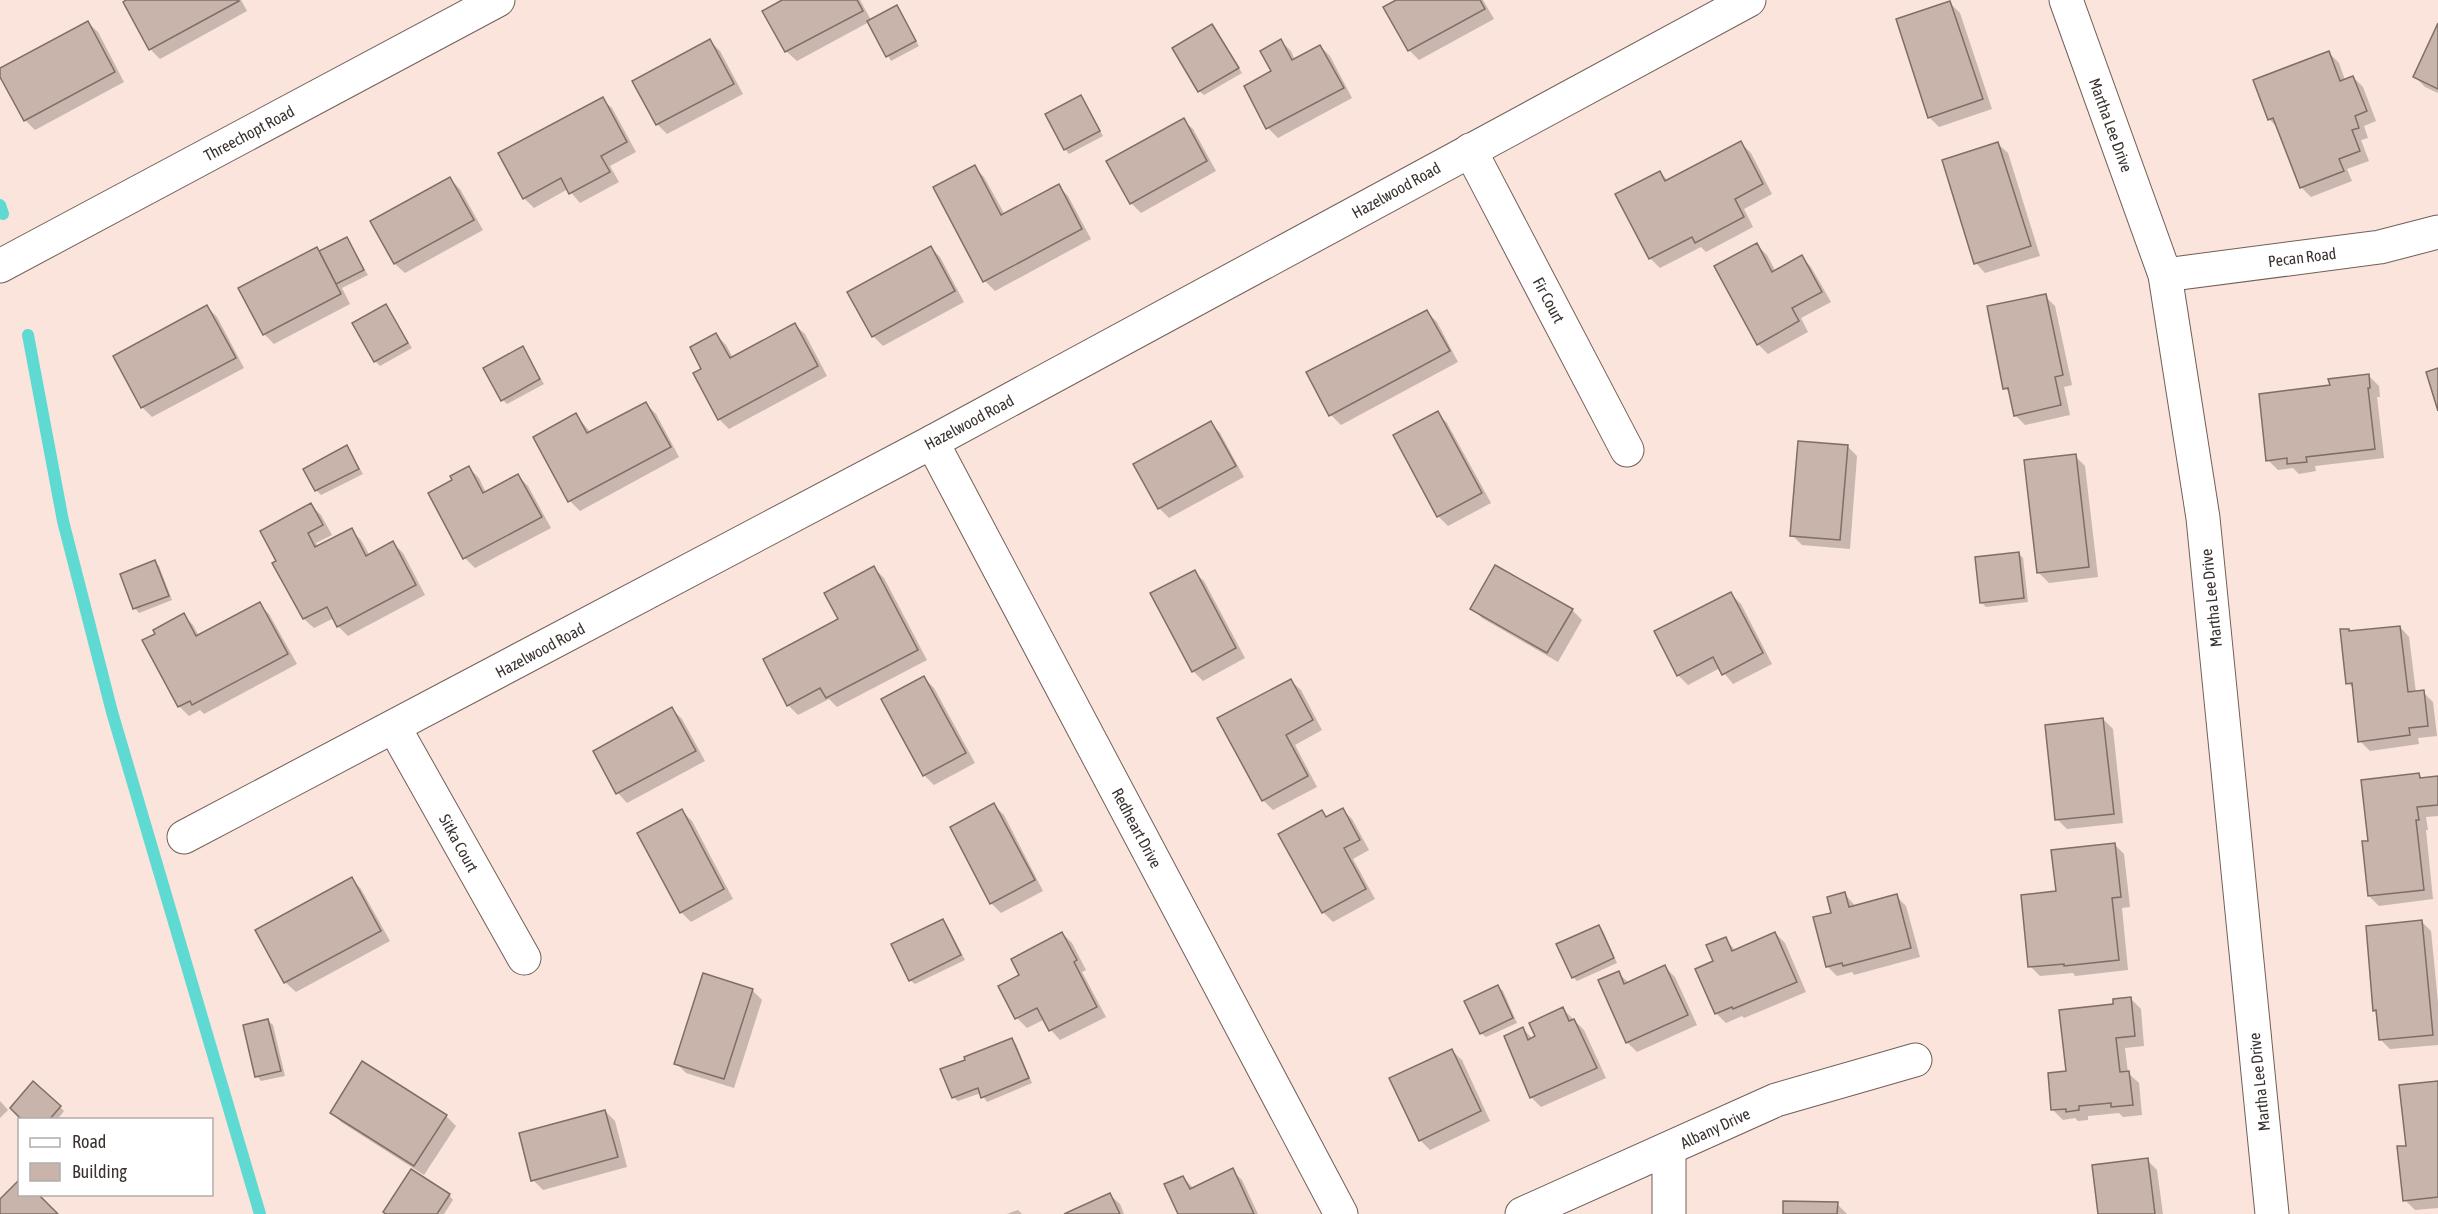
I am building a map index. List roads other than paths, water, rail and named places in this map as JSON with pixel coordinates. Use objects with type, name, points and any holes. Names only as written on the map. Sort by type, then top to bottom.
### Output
[{"type":"street","name":"Threechopt Road","points":[[0,266],[498,0]]},
{"type":"street","name":"Hazelwood Road","points":[[184,837],[932,442],[1749,0]]},
{"type":"street","name":"Martha Lee Drive","points":[[2066,0],[2165,275],[2203,518],[2272,1214]]},
{"type":"street","name":"Fir Court","points":[[1470,150],[1627,450]]},
{"type":"street","name":"Pecan Road","points":[[2165,275],[2380,247],[2438,232]]},
{"type":"street","name":"Redheart Drive","points":[[932,442],[1341,1214]]},
{"type":"street","name":"Sitka Court","points":[[394,728],[524,958]]},
{"type":"street","name":"Albany Drive","points":[[1522,1214],[1776,1100],[1915,1060]]},
{"type":"street","points":[[1669,1149],[1669,1214]]},
{"type":"waterway","points":[[0,205],[3,214]]},
{"type":"waterway","points":[[28,335],[63,521],[112,712],[260,1214]]}]
